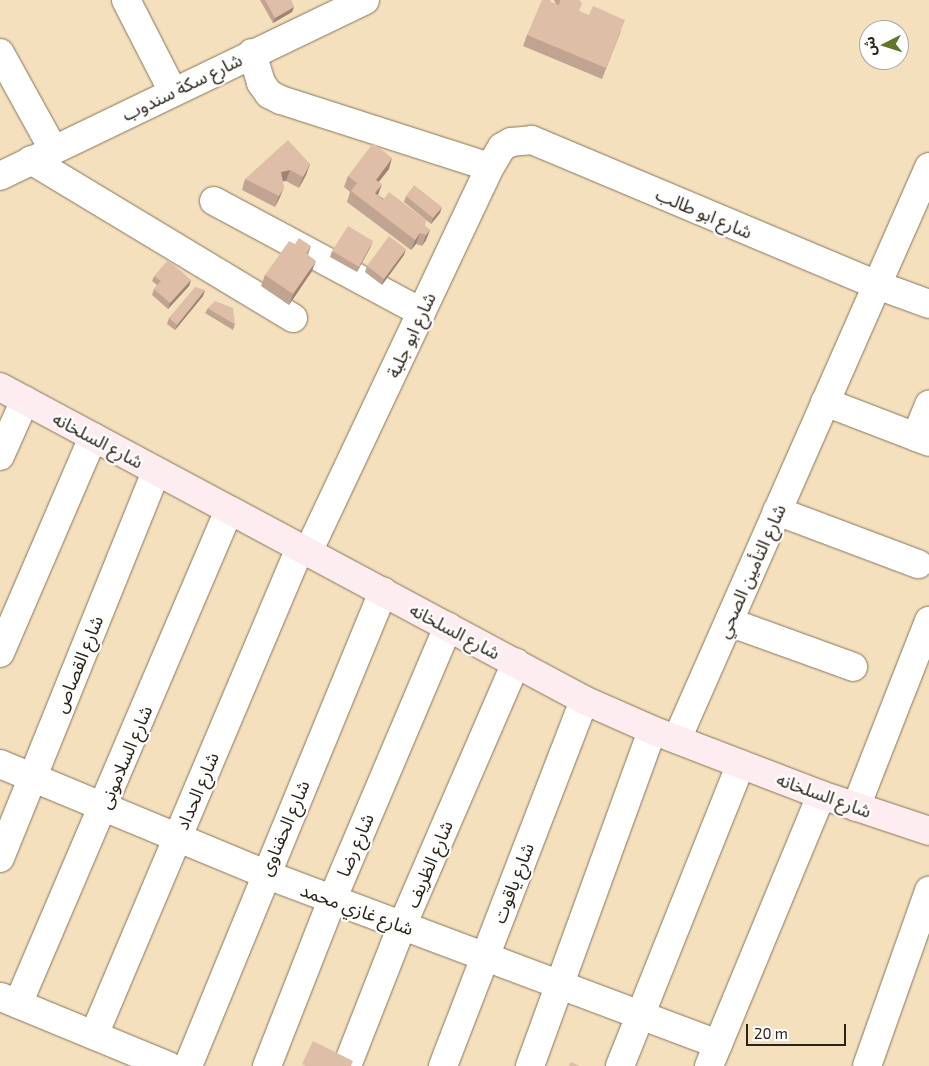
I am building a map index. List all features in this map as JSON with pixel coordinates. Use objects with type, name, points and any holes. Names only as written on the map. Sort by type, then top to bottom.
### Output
[{"type":"street","points":[[126,0],[173,92]]},
{"type":"street","name":"شارع سكة سندوب","points":[[0,176],[252,53],[284,25],[365,0]]},
{"type":"street","points":[[0,53],[42,154],[293,318]]},
{"type":"street","points":[[252,53],[261,84],[269,94],[280,100],[490,167]]},
{"type":"street","name":"شارع ابو جلبة","points":[[304,550],[490,167],[502,147],[511,142],[532,140]]},
{"type":"street","name":"شارع ابو طالب","points":[[532,140],[877,286],[929,304]]},
{"type":"street","name":"شارع التأمين الصحي","points":[[530,1066],[559,985],[664,735],[729,622],[877,286],[919,218],[929,168]]},
{"type":"street","points":[[214,201],[421,312]]},
{"type":"street","name":"شارع السلخانه","points":[[0,387],[584,700],[664,735],[822,795],[929,831]]},
{"type":"street","points":[[0,456],[25,400]]},
{"type":"street","points":[[826,402],[922,440],[929,405]]},
{"type":"street","points":[[0,653],[93,437]]},
{"type":"street","name":"شارع القصاص","points":[[0,858],[156,471]]},
{"type":"street","name":"شارع السلامونى","points":[[9,1000],[104,807],[229,510]]},
{"type":"street","points":[[777,511],[918,564]]},
{"type":"street","name":"شارع الحداد","points":[[94,1035],[177,838],[304,550]]},
{"type":"street","name":"شارع الحفناوى","points":[[188,1066],[265,874],[383,592]]},
{"type":"street","points":[[856,807],[929,620]]},
{"type":"street","points":[[729,622],[853,667]]},
{"type":"street","name":"شارع رضا","points":[[267,1066],[332,900],[448,627]]},
{"type":"street","name":"شارع الظريف","points":[[347,1066],[402,926],[516,663]]},
{"type":"street","name":"شارع ياقوت","points":[[443,1066],[584,700]]},
{"type":"street","name":"شارع غازي محمد","points":[[0,764],[265,874],[640,1015],[718,1058]]},
{"type":"street","points":[[620,1066],[741,764]]},
{"type":"street","points":[[718,1058],[822,795]]},
{"type":"street","points":[[867,1066],[929,891]]},
{"type":"street","points":[[9,1000],[168,1066]]},
{"type":"building","points":[[265,0],[291,0],[294,7],[275,18]]},
{"type":"building","points":[[542,0],[551,0],[550,2],[559,5],[560,0],[579,0],[582,3],[579,11],[589,15],[593,6],[625,20],[606,68],[527,35]]},
{"type":"building","points":[[288,140],[310,164],[303,177],[290,170],[281,172],[284,187],[279,196],[245,179]]},
{"type":"building","points":[[373,143],[392,158],[376,180],[382,184],[375,193],[383,200],[389,192],[426,220],[425,226],[430,230],[426,235],[420,233],[415,240],[351,191],[357,183],[348,176]]},
{"type":"building","points":[[414,185],[442,207],[433,218],[406,196]]},
{"type":"building","points":[[348,226],[373,241],[359,267],[332,251]]},
{"type":"building","points":[[389,236],[406,249],[384,279],[367,266]]},
{"type":"building","points":[[299,238],[311,246],[306,253],[316,261],[293,294],[265,275],[289,241],[295,244]]},
{"type":"building","points":[[168,260],[191,280],[170,303],[154,289],[161,281],[154,276]]},
{"type":"building","points":[[195,287],[205,290],[177,325],[169,318]]},
{"type":"building","points":[[215,301],[233,308],[235,324],[208,308]]},
{"type":"building","points":[[313,1041],[353,1061],[351,1066],[305,1066],[302,1064]]},
{"type":"building","points":[[571,1062],[580,1066],[569,1066]]}]
